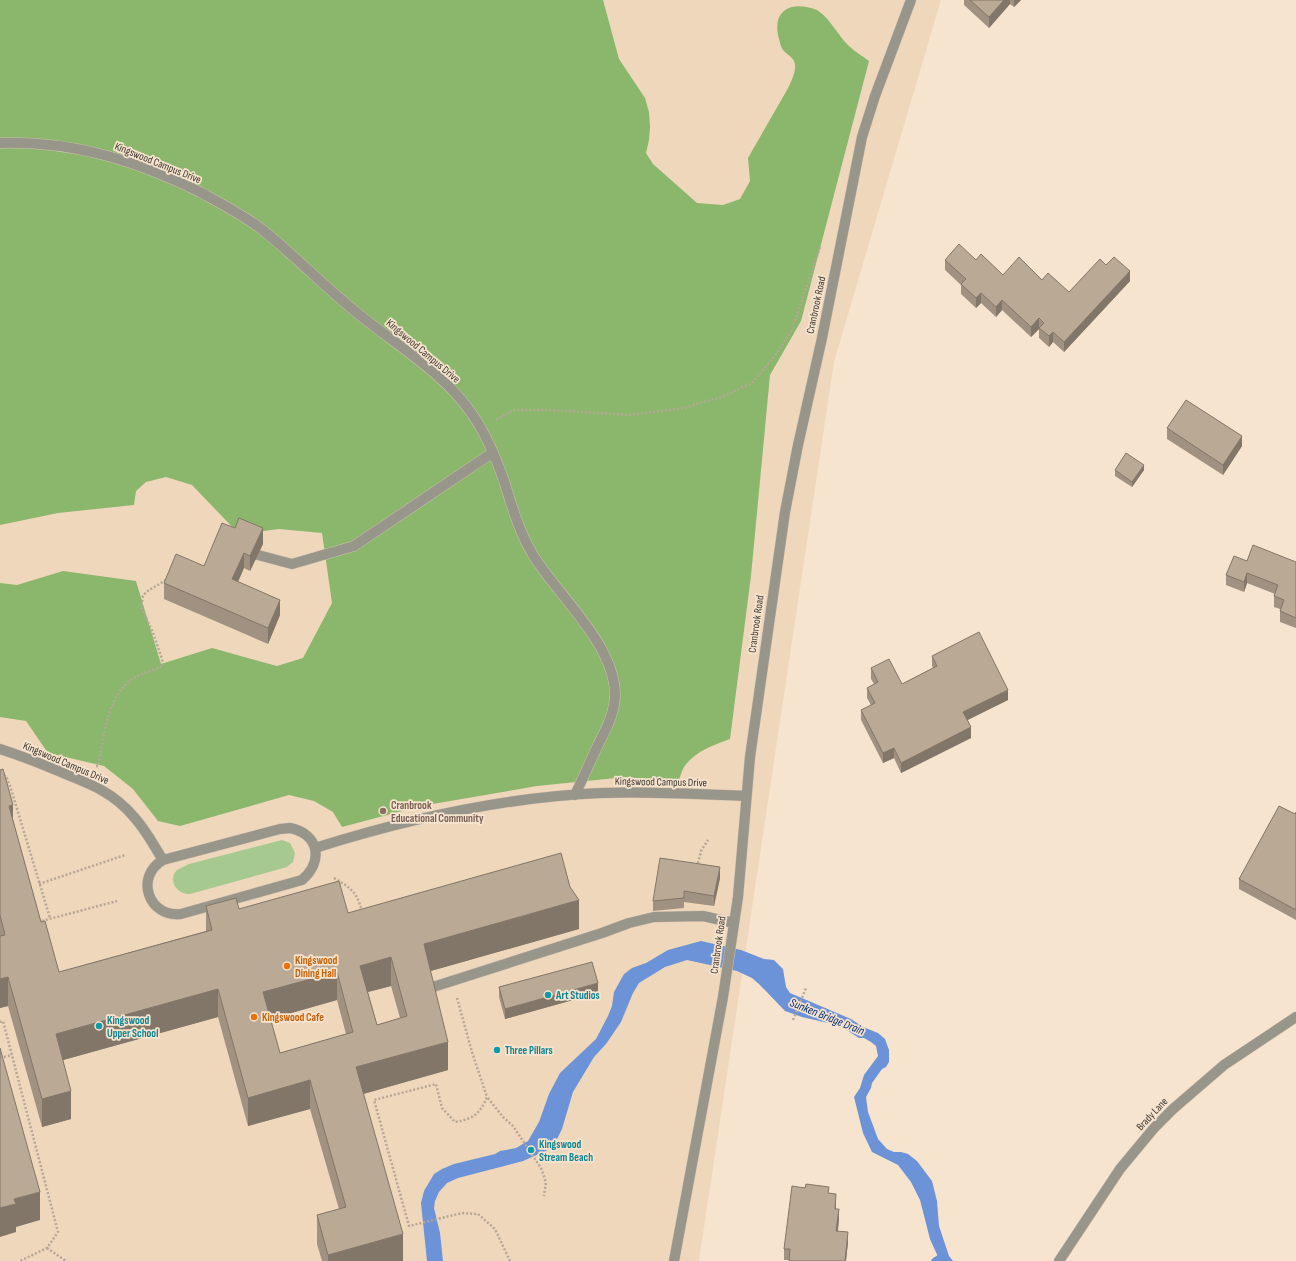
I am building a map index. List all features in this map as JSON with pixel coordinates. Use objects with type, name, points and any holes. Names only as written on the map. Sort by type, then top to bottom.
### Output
[{"type":"street","name":"Cranbrook Road","points":[[674,1261],[723,997],[738,897],[746,796],[755,712],[785,512],[798,445],[822,338],[862,137],[875,96],[911,0]]},
{"type":"street","name":"Kingswood Campus Drive","points":[[0,143],[34,143],[67,146],[117,158],[185,185],[237,212],[263,230],[361,316],[438,377],[457,395],[481,428],[503,478],[524,540],[540,567],[590,629],[606,658],[614,685],[615,694],[612,712],[575,795]]},
{"type":"street","points":[[258,555],[292,564],[354,546],[492,453]]},
{"type":"street","name":"Kingswood Campus Drive","points":[[0,749],[42,764],[99,788],[108,794],[118,801],[134,817],[144,829],[163,860]]},
{"type":"street","name":"Kingswood Campus Drive","points":[[315,848],[364,833],[448,814],[535,799],[575,795],[643,792],[746,796]]},
{"type":"street","points":[[290,828],[303,832],[309,837],[315,848],[316,855],[313,869],[302,880],[177,915],[167,913],[157,907],[149,894],[147,885],[149,877],[154,867],[163,860],[280,829],[290,828]]},
{"type":"street","points":[[433,987],[629,923],[654,917],[703,916],[734,923]]},
{"type":"street","name":"Brady Lane","points":[[1059,1261],[1120,1169],[1172,1109],[1224,1065],[1296,1017]]},
{"type":"path","points":[[481,428],[514,410],[550,410],[630,415],[684,408],[724,396],[752,383],[775,356],[792,330],[825,233],[843,233]]},
{"type":"path","points":[[90,765],[98,766],[107,722],[118,692],[130,680],[163,666],[153,633],[141,607],[143,596],[146,592],[163,583],[170,577]]},
{"type":"path","points":[[0,774],[6,776],[11,790],[50,918]]},
{"type":"path","points":[[6,791],[11,790]]},
{"type":"path","points":[[696,872],[701,851],[708,840]]},
{"type":"path","points":[[39,884],[125,855]]},
{"type":"path","points":[[334,878],[352,890],[358,898],[363,913]]},
{"type":"path","points":[[36,922],[117,901]]},
{"type":"path","points":[[453,980],[472,1052],[487,1097],[503,1117],[513,1126],[541,1168],[546,1182],[544,1196]]},
{"type":"path","points":[[793,1020],[806,988]]},
{"type":"path","points":[[0,1022],[3,1021],[58,1232],[47,1248],[20,1261]]},
{"type":"path","points":[[0,1058],[12,1055]]},
{"type":"path","points":[[487,1097],[483,1108],[469,1119],[455,1122],[442,1108],[436,1084],[374,1100],[409,1226],[462,1213],[478,1214],[495,1229],[510,1261]]},
{"type":"path","points":[[47,1248],[66,1261]]},
{"type":"shaded area","name":"Cranbrook Educational Community","points":[[0,0],[941,0],[834,362],[699,1261],[0,1261]]},
{"type":"green space","points":[[0,0],[603,0],[619,59],[645,98],[649,112],[650,127],[646,153],[653,164],[697,203],[723,205],[740,199],[750,181],[748,158],[787,90],[794,74],[794,61],[782,49],[779,39],[777,29],[781,14],[791,7],[799,6],[808,7],[822,13],[849,46],[869,61],[801,321],[770,375],[751,576],[730,739],[698,753],[693,757],[684,767],[678,782],[626,777],[537,786],[421,806],[342,827],[333,812],[314,801],[289,795],[180,826],[158,821],[133,789],[104,766],[48,753],[26,721],[0,717],[0,583],[17,585],[63,571],[136,581],[161,664],[212,648],[277,666],[303,658],[332,603],[322,533],[279,529],[239,534],[192,485],[166,477],[146,482],[136,491],[134,505],[58,513],[0,525]]},
{"type":"green space","points":[[282,840],[290,843],[295,853],[293,862],[287,867],[190,894],[181,892],[173,882],[174,874],[177,870],[189,864]]},
{"type":"water","name":"Sunken Bridge Drain","points":[[701,941],[741,950],[764,959],[774,960],[783,969],[786,987],[790,993],[851,1019],[863,1027],[878,1033],[885,1039],[889,1050],[889,1062],[872,1083],[866,1097],[868,1112],[878,1139],[887,1149],[894,1152],[908,1154],[917,1161],[932,1181],[937,1201],[939,1226],[949,1256],[953,1261],[941,1261],[939,1259],[930,1239],[920,1200],[911,1182],[898,1165],[872,1152],[863,1133],[854,1097],[860,1088],[864,1075],[878,1056],[876,1046],[864,1038],[859,1038],[837,1025],[802,1017],[785,1011],[752,978],[737,971],[687,960],[665,967],[639,983],[633,993],[621,1022],[606,1044],[594,1057],[573,1092],[562,1129],[550,1149],[523,1161],[458,1178],[447,1183],[439,1192],[434,1208],[440,1233],[443,1261],[427,1261],[421,1203],[424,1191],[434,1174],[454,1164],[516,1148],[528,1141],[539,1122],[549,1094],[560,1073],[596,1039],[612,1006],[614,992],[624,974],[632,968],[646,963],[668,950]]},
{"type":"building","points":[[970,0],[1004,0],[989,17]]},
{"type":"building","points":[[959,244],[976,260],[981,254],[1003,275],[1019,257],[1042,280],[1048,273],[1069,292],[1100,259],[1106,265],[1114,257],[1130,271],[1064,342],[1053,332],[1049,336],[1039,328],[1044,323],[1039,318],[1031,327],[1002,300],[996,307],[981,293],[976,298],[961,284],[966,279],[945,260]]},
{"type":"building","points":[[1186,400],[1242,436],[1223,465],[1167,428]]},
{"type":"building","points":[[1126,453],[1144,465],[1132,482],[1115,470]]},
{"type":"building","points":[[239,518],[263,528],[250,556],[244,553],[232,579],[280,600],[268,628],[164,583],[176,554],[204,566],[222,523],[235,528]]},
{"type":"building","points":[[1253,545],[1296,562],[1296,618],[1280,611],[1284,600],[1274,596],[1278,585],[1247,573],[1244,582],[1226,575],[1234,556],[1247,561]]},
{"type":"building","points":[[979,632],[1008,690],[963,712],[971,727],[901,763],[894,748],[883,753],[861,710],[875,703],[867,688],[878,682],[871,668],[889,659],[902,684],[937,666],[932,656]]},
{"type":"building","name":"Kingswood Upper School","points":[[3,769],[13,805],[9,806],[41,922],[45,921],[59,972],[212,930],[206,906],[236,898],[239,909],[339,881],[348,913],[561,853],[570,887],[579,900],[424,944],[448,1042],[356,1067],[403,1234],[328,1255],[317,1215],[346,1207],[310,1080],[248,1098],[218,989],[56,1034],[71,1091],[42,1099],[8,977],[0,979],[0,936],[5,935],[0,915],[0,770]],"holes":[[[391,957],[407,1016],[377,1025],[360,966]],[[337,972],[353,1032],[280,1053],[263,992]]]},
{"type":"building","points":[[1279,806],[1295,814],[1296,812],[1296,910],[1239,879]]},
{"type":"building","points":[[660,858],[720,867],[714,896],[684,891],[684,898],[653,901]]},
{"type":"building","points":[[592,962],[598,983],[505,1009],[499,987]]},
{"type":"building","points":[[0,1048],[40,1192],[14,1199],[16,1204],[0,1208]]},
{"type":"building","points":[[806,1184],[829,1187],[828,1193],[836,1194],[835,1209],[839,1209],[836,1231],[848,1232],[845,1261],[789,1261],[790,1249],[784,1249],[792,1186],[805,1188]]},
{"type":"waterway","points":[[935,1261],[943,1256]]},
{"type":"place","name":"Cranbrook Educational Community","points":[[383,811]]},
{"type":"place","name":"Kingswood Dining Hall","points":[[287,966]]},
{"type":"place","name":"Art Studios","points":[[548,995]]},
{"type":"place","name":"Kingswood Cafe","points":[[254,1017]]},
{"type":"place","name":"Kingswood Upper School","points":[[99,1026]]},
{"type":"place","name":"Three Pillars","points":[[497,1050]]},
{"type":"place","name":"Kingswood Stream Beach","points":[[531,1150]]}]
